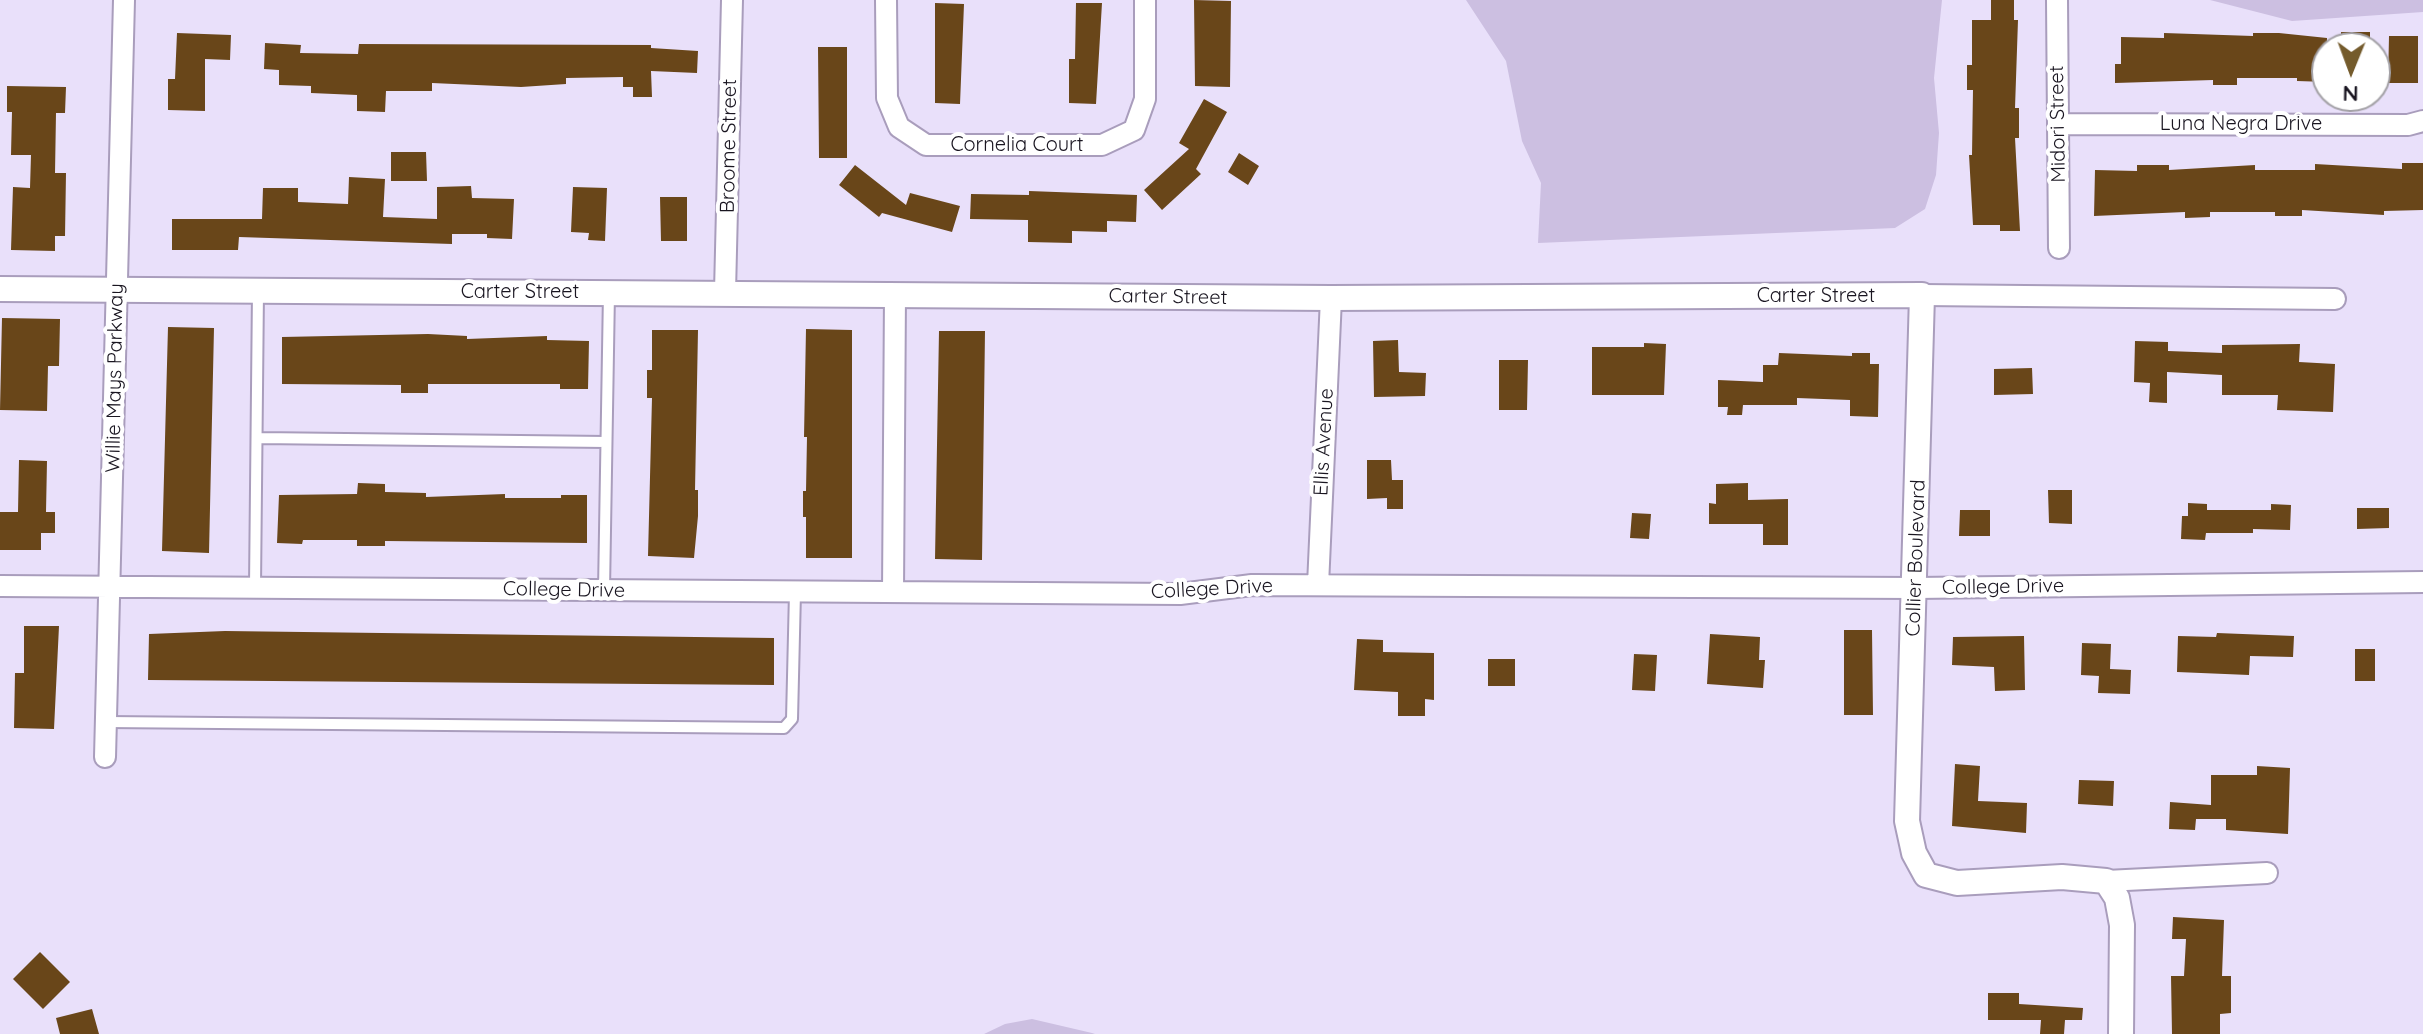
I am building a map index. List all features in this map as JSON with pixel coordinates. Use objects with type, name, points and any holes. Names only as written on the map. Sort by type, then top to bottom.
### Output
[{"type":"street","name":"Willie Mays Parkway","points":[[105,757],[124,0]]},
{"type":"street","name":"Broome Street","points":[[725,292],[732,0]]},
{"type":"street","name":"Cornelia Court","points":[[886,0],[887,98],[899,127],[926,145],[1102,145],[1134,130],[1145,99],[1145,0]]},
{"type":"street","name":"Midori Street","points":[[2057,0],[2059,248]]},
{"type":"street","name":"Luna Negra Drive","points":[[2058,124],[2408,125],[2423,121]]},
{"type":"street","name":"Carter Street","points":[[0,289],[1331,298],[1922,295],[2335,299]]},
{"type":"street","points":[[893,592],[895,294]]},
{"type":"street","name":"Collier Boulevard","points":[[1922,295],[1907,821],[1914,853],[1926,875],[1957,883],[2062,877],[2106,881]]},
{"type":"street","name":"Ellis Avenue","points":[[1318,585],[1331,298]]},
{"type":"street","name":"College Drive","points":[[0,586],[1180,594],[1252,585],[1916,588],[2423,582]]},
{"type":"street","points":[[2106,881],[2267,873]]},
{"type":"street","points":[[2106,881],[2117,898],[2122,925],[2121,1034]]},
{"type":"lane","points":[[255,586],[259,438],[258,291]]},
{"type":"lane","points":[[604,590],[609,292]]},
{"type":"lane","points":[[259,438],[606,442]]},
{"type":"lane","points":[[106,722],[784,728],[792,719],[795,592]]},
{"type":"shaded area","points":[[1466,0],[1942,0],[1934,78],[1939,133],[1936,175],[1925,209],[1895,228],[1538,243],[1541,183],[1522,141],[1506,61]]},
{"type":"shaded area","points":[[2210,0],[2423,0],[2423,12],[2292,21]]},
{"type":"shaded area","points":[[1032,1019],[1095,1034],[984,1034],[1005,1024]]},
{"type":"building","points":[[1194,0],[1231,1],[1230,87],[1195,86]]},
{"type":"building","points":[[1991,0],[2014,0],[2014,20],[2018,20],[2015,108],[2019,108],[2019,138],[2015,138],[2020,231],[2000,231],[2000,225],[1973,225],[1969,155],[1972,155],[1973,90],[1967,90],[1967,65],[1972,65],[1972,20],[1991,20]]},
{"type":"building","points":[[935,3],[964,4],[960,104],[935,103]]},
{"type":"building","points":[[1076,3],[1102,3],[1096,104],[1069,103],[1069,59],[1075,59]]},
{"type":"building","points":[[177,33],[231,35],[230,60],[205,59],[205,111],[168,110],[168,79],[175,79]]},
{"type":"building","points":[[2164,33],[2253,36],[2253,33],[2279,33],[2311,36],[2311,81],[2297,81],[2297,78],[2237,78],[2237,85],[2213,85],[2213,80],[2115,83],[2115,64],[2121,64],[2121,37],[2164,38]]},
{"type":"building","points":[[2391,36],[2418,36],[2418,83],[2391,83]]},
{"type":"building","points":[[265,43],[301,45],[300,53],[358,54],[359,44],[651,45],[651,48],[698,51],[697,73],[651,71],[652,97],[633,97],[633,87],[623,87],[623,77],[566,78],[566,84],[521,87],[432,83],[432,91],[386,91],[385,112],[357,111],[357,95],[311,93],[311,86],[279,85],[279,70],[264,69]]},
{"type":"building","points":[[818,47],[847,47],[847,158],[819,158]]},
{"type":"building","points":[[7,86],[66,87],[65,113],[56,113],[55,173],[66,173],[65,236],[55,236],[55,251],[11,250],[13,187],[30,188],[31,155],[11,155],[12,112],[7,112]]},
{"type":"building","points":[[1204,99],[1227,112],[1196,169],[1201,174],[1162,210],[1144,190],[1189,149],[1179,143]]},
{"type":"building","points":[[391,152],[426,152],[427,181],[391,181]]},
{"type":"building","points":[[1239,153],[1259,166],[1248,185],[1228,172]]},
{"type":"building","points":[[2402,163],[2423,163],[2423,210],[2384,211],[2384,215],[2302,210],[2302,216],[2275,216],[2275,212],[2210,212],[2210,217],[2185,218],[2185,212],[2094,216],[2095,170],[2137,171],[2137,165],[2169,165],[2169,170],[2255,165],[2255,170],[2315,170],[2315,164],[2402,169]]},
{"type":"building","points":[[855,165],[906,205],[910,193],[960,206],[952,232],[882,213],[879,217],[839,185]]},
{"type":"building","points":[[349,177],[385,179],[383,217],[437,219],[437,187],[471,186],[472,198],[514,199],[512,239],[487,238],[487,234],[452,234],[452,244],[239,237],[238,250],[172,250],[172,219],[262,219],[263,188],[298,188],[298,202],[348,204]]},
{"type":"building","points":[[573,187],[607,188],[605,241],[588,240],[589,233],[571,232]]},
{"type":"building","points":[[1029,191],[1137,195],[1136,222],[1107,221],[1107,232],[1072,231],[1072,243],[1028,242],[1028,220],[970,219],[971,194],[1029,195]]},
{"type":"building","points":[[660,197],[687,197],[687,241],[661,241]]},
{"type":"building","points":[[2,318],[60,319],[59,366],[48,366],[47,411],[0,410]]},
{"type":"building","points":[[168,327],[214,328],[209,553],[162,551]]},
{"type":"building","points":[[806,329],[852,330],[852,558],[806,558],[803,491],[806,491],[807,437],[804,437]]},
{"type":"building","points":[[652,330],[698,330],[695,490],[698,490],[698,516],[694,558],[648,556],[652,398],[647,398],[647,370],[652,370]]},
{"type":"building","points":[[939,331],[985,331],[982,560],[935,559]]},
{"type":"building","points":[[467,336],[467,339],[547,336],[547,340],[589,341],[588,389],[560,389],[560,384],[428,384],[428,393],[401,393],[401,385],[282,384],[282,337]]},
{"type":"building","points":[[1398,340],[1399,372],[1426,373],[1425,396],[1374,397],[1373,341]]},
{"type":"building","points":[[2135,341],[2168,342],[2168,351],[2222,353],[2222,345],[2300,344],[2299,362],[2335,364],[2333,412],[2277,410],[2278,395],[2222,395],[2222,375],[2167,372],[2167,403],[2149,402],[2150,383],[2134,382]]},
{"type":"building","points":[[1644,343],[1666,344],[1664,395],[1592,395],[1592,347],[1644,347]]},
{"type":"building","points":[[1779,353],[1852,356],[1852,353],[1870,353],[1870,364],[1879,364],[1878,417],[1850,416],[1850,400],[1797,398],[1797,405],[1743,405],[1742,415],[1727,415],[1728,407],[1718,407],[1718,380],[1763,382],[1763,365],[1778,365]]},
{"type":"building","points":[[1499,360],[1528,360],[1527,410],[1499,410]]},
{"type":"building","points":[[2032,368],[2033,394],[1994,395],[1994,369]]},
{"type":"building","points":[[19,460],[47,461],[46,512],[55,512],[55,533],[41,533],[41,550],[0,550],[0,512],[18,512]]},
{"type":"building","points":[[1367,460],[1391,460],[1392,480],[1403,480],[1403,509],[1387,509],[1387,498],[1367,499]]},
{"type":"building","points":[[358,483],[385,484],[385,492],[426,493],[426,497],[505,494],[505,498],[561,498],[561,495],[587,495],[587,543],[385,541],[385,546],[357,546],[357,540],[303,540],[302,544],[277,543],[279,495],[357,494]]},
{"type":"building","points":[[1748,483],[1748,500],[1788,499],[1788,545],[1763,545],[1763,524],[1709,524],[1709,503],[1716,504],[1716,484]]},
{"type":"building","points":[[2048,490],[2072,490],[2072,524],[2049,523]]},
{"type":"building","points":[[2188,503],[2207,504],[2207,510],[2271,510],[2271,504],[2291,505],[2290,530],[2253,529],[2253,533],[2206,533],[2205,540],[2181,539],[2182,516],[2188,516]]},
{"type":"building","points":[[2357,508],[2389,508],[2389,528],[2357,529]]},
{"type":"building","points":[[1960,510],[1990,510],[1990,536],[1959,536]]},
{"type":"building","points":[[1632,513],[1651,514],[1649,539],[1630,538]]},
{"type":"building","points":[[24,626],[59,626],[54,729],[14,728],[15,673],[24,673]]},
{"type":"building","points":[[1844,630],[1872,630],[1873,715],[1844,715]]},
{"type":"building","points":[[225,631],[774,638],[774,685],[148,680],[149,634]]},
{"type":"building","points":[[2217,633],[2294,636],[2293,657],[2250,656],[2249,675],[2177,672],[2178,636],[2216,637]]},
{"type":"building","points":[[1710,634],[1760,637],[1759,660],[1765,660],[1763,688],[1707,684]]},
{"type":"building","points":[[2024,636],[2025,690],[1995,691],[1994,667],[1952,665],[1953,637]]},
{"type":"building","points":[[1357,639],[1383,640],[1383,652],[1434,653],[1434,700],[1425,699],[1425,716],[1398,716],[1398,692],[1354,690]]},
{"type":"building","points":[[2082,643],[2111,644],[2110,669],[2131,670],[2130,694],[2098,693],[2099,676],[2081,675]]},
{"type":"building","points":[[2355,649],[2375,649],[2375,681],[2355,681]]},
{"type":"building","points":[[1634,654],[1657,655],[1655,691],[1632,690]]},
{"type":"building","points":[[1488,659],[1515,659],[1515,686],[1488,686]]},
{"type":"building","points":[[1955,764],[1980,766],[1978,801],[2027,803],[2026,833],[1952,826]]},
{"type":"building","points":[[2257,766],[2290,768],[2288,834],[2226,830],[2226,819],[2196,819],[2195,830],[2169,829],[2170,802],[2211,805],[2211,775],[2257,775]]},
{"type":"building","points":[[2079,780],[2114,781],[2113,806],[2078,804]]},
{"type":"building","points":[[2173,917],[2224,920],[2222,976],[2231,976],[2231,1013],[2220,1014],[2220,1034],[2172,1034],[2171,976],[2184,976],[2186,939],[2172,939]]},
{"type":"building","points":[[40,952],[70,982],[43,1009],[13,979]]},
{"type":"building","points":[[1988,993],[2019,993],[2019,1004],[2083,1008],[2082,1020],[2065,1020],[2064,1034],[2040,1034],[2041,1020],[1988,1020]]},
{"type":"building","points":[[92,1009],[99,1034],[60,1034],[56,1018]]}]
